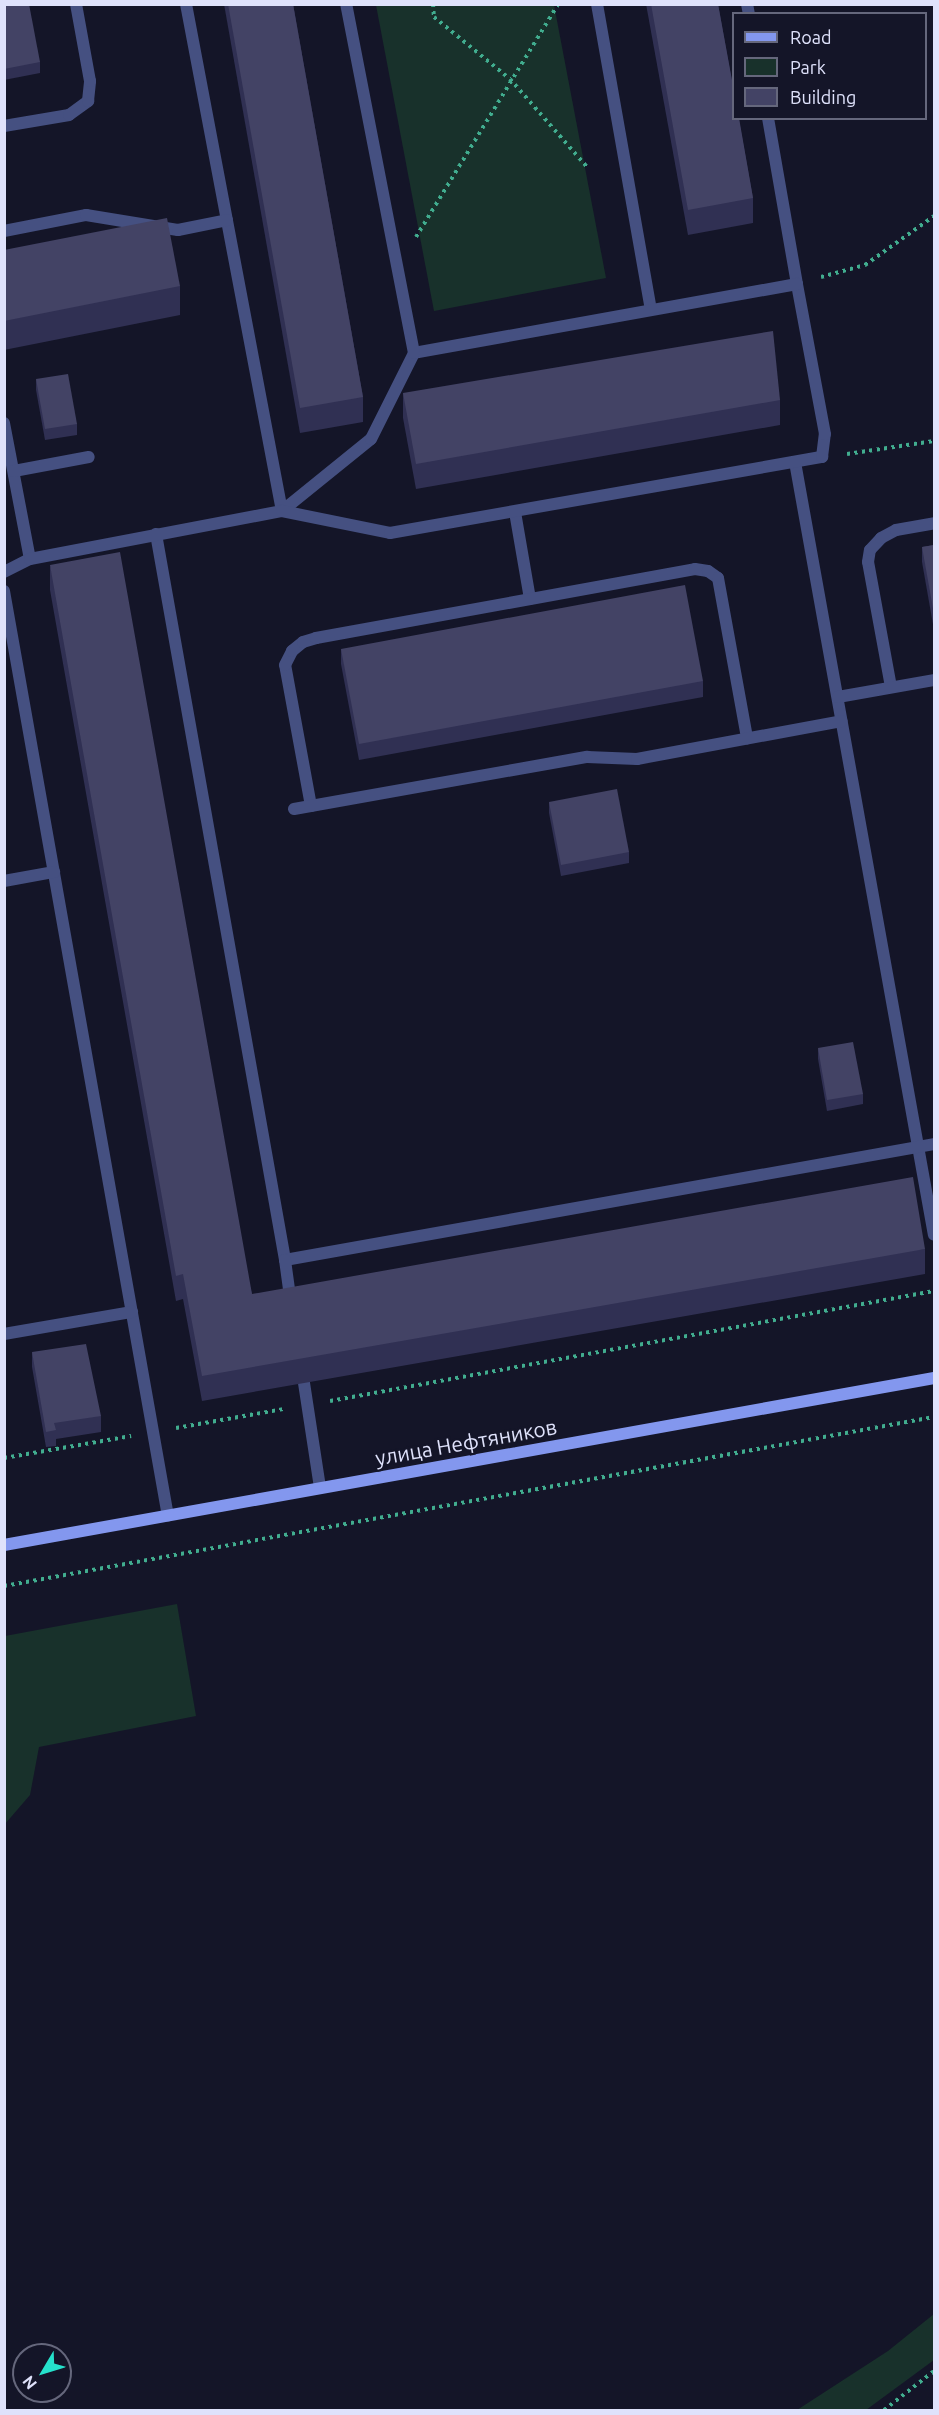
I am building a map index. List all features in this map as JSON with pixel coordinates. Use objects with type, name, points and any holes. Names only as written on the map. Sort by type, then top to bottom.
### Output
[{"type":"main road","name":"улица Нефтяников","points":[[4,1545],[934,1378]]},
{"type":"lane","points":[[4,126],[69,115],[88,101],[90,81],[76,4]]},
{"type":"lane","points":[[186,4],[282,511]]},
{"type":"lane","points":[[282,511],[371,439],[414,353],[399,266],[346,4]]},
{"type":"lane","points":[[597,4],[651,309]]},
{"type":"lane","points":[[4,572],[30,559],[282,511],[390,533],[822,457],[825,434],[768,120]]},
{"type":"lane","points":[[4,231],[86,215],[178,230],[226,220]]},
{"type":"lane","points":[[414,353],[797,284]]},
{"type":"lane","points":[[4,423],[30,559]]},
{"type":"lane","points":[[14,471],[89,456]]},
{"type":"lane","points":[[795,462],[934,1235]]},
{"type":"lane","points":[[514,512],[530,599]]},
{"type":"lane","points":[[891,687],[868,562],[870,550],[881,538],[896,530],[934,523]]},
{"type":"lane","points":[[156,534],[293,1312]]},
{"type":"lane","points":[[311,806],[285,665],[292,651],[303,642],[695,569],[708,571],[718,578],[723,592],[747,738]]},
{"type":"lane","points":[[4,591],[168,1516]]},
{"type":"lane","points":[[838,697],[934,680]]},
{"type":"lane","points":[[294,809],[587,757],[637,759],[842,721]]},
{"type":"lane","points":[[4,881],[54,872]]},
{"type":"lane","points":[[285,1260],[934,1144]]},
{"type":"lane","points":[[4,1334],[132,1312]]},
{"type":"lane","points":[[304,1383],[320,1488]]},
{"type":"path","points":[[433,4],[434,16],[510,79],[588,168]]},
{"type":"path","points":[[399,266],[510,79],[558,4]]},
{"type":"path","points":[[797,284],[865,265],[934,216]]},
{"type":"path","points":[[822,457],[934,441]]},
{"type":"path","points":[[4,1458],[934,1291]]},
{"type":"path","points":[[4,1586],[934,1417]]},
{"type":"path","points":[[884,2410],[934,2371]]},
{"type":"green space","points":[[376,5],[554,5],[606,278],[434,311]]},
{"type":"green space","points":[[177,1604],[196,1716],[39,1747],[30,1795],[5,1824],[5,1636]]},
{"type":"green space","points":[[934,2314],[934,2360],[866,2410],[797,2410],[888,2351]]},
{"type":"building","points":[[4,4],[29,4],[40,62],[4,69]]},
{"type":"building","points":[[228,4],[293,4],[363,397],[300,408]]},
{"type":"building","points":[[651,4],[718,4],[732,80],[732,120],[739,120],[753,198],[688,210]]},
{"type":"building","points":[[167,218],[180,286],[4,321],[4,250]]},
{"type":"building","points":[[773,331],[780,400],[416,464],[403,393]]},
{"type":"building","points":[[68,374],[77,424],[45,429],[36,379]]},
{"type":"building","points":[[934,545],[934,614],[922,547]]},
{"type":"building","points":[[120,552],[252,1294],[913,1177],[925,1249],[202,1376],[183,1274],[176,1276],[50,565]]},
{"type":"building","points":[[685,585],[703,681],[359,744],[341,649]]},
{"type":"building","points":[[617,789],[629,852],[561,865],[549,802]]},
{"type":"building","points":[[853,1042],[863,1094],[827,1100],[818,1048]]},
{"type":"building","points":[[86,1344],[101,1416],[54,1423],[56,1430],[46,1432],[32,1352]]}]
